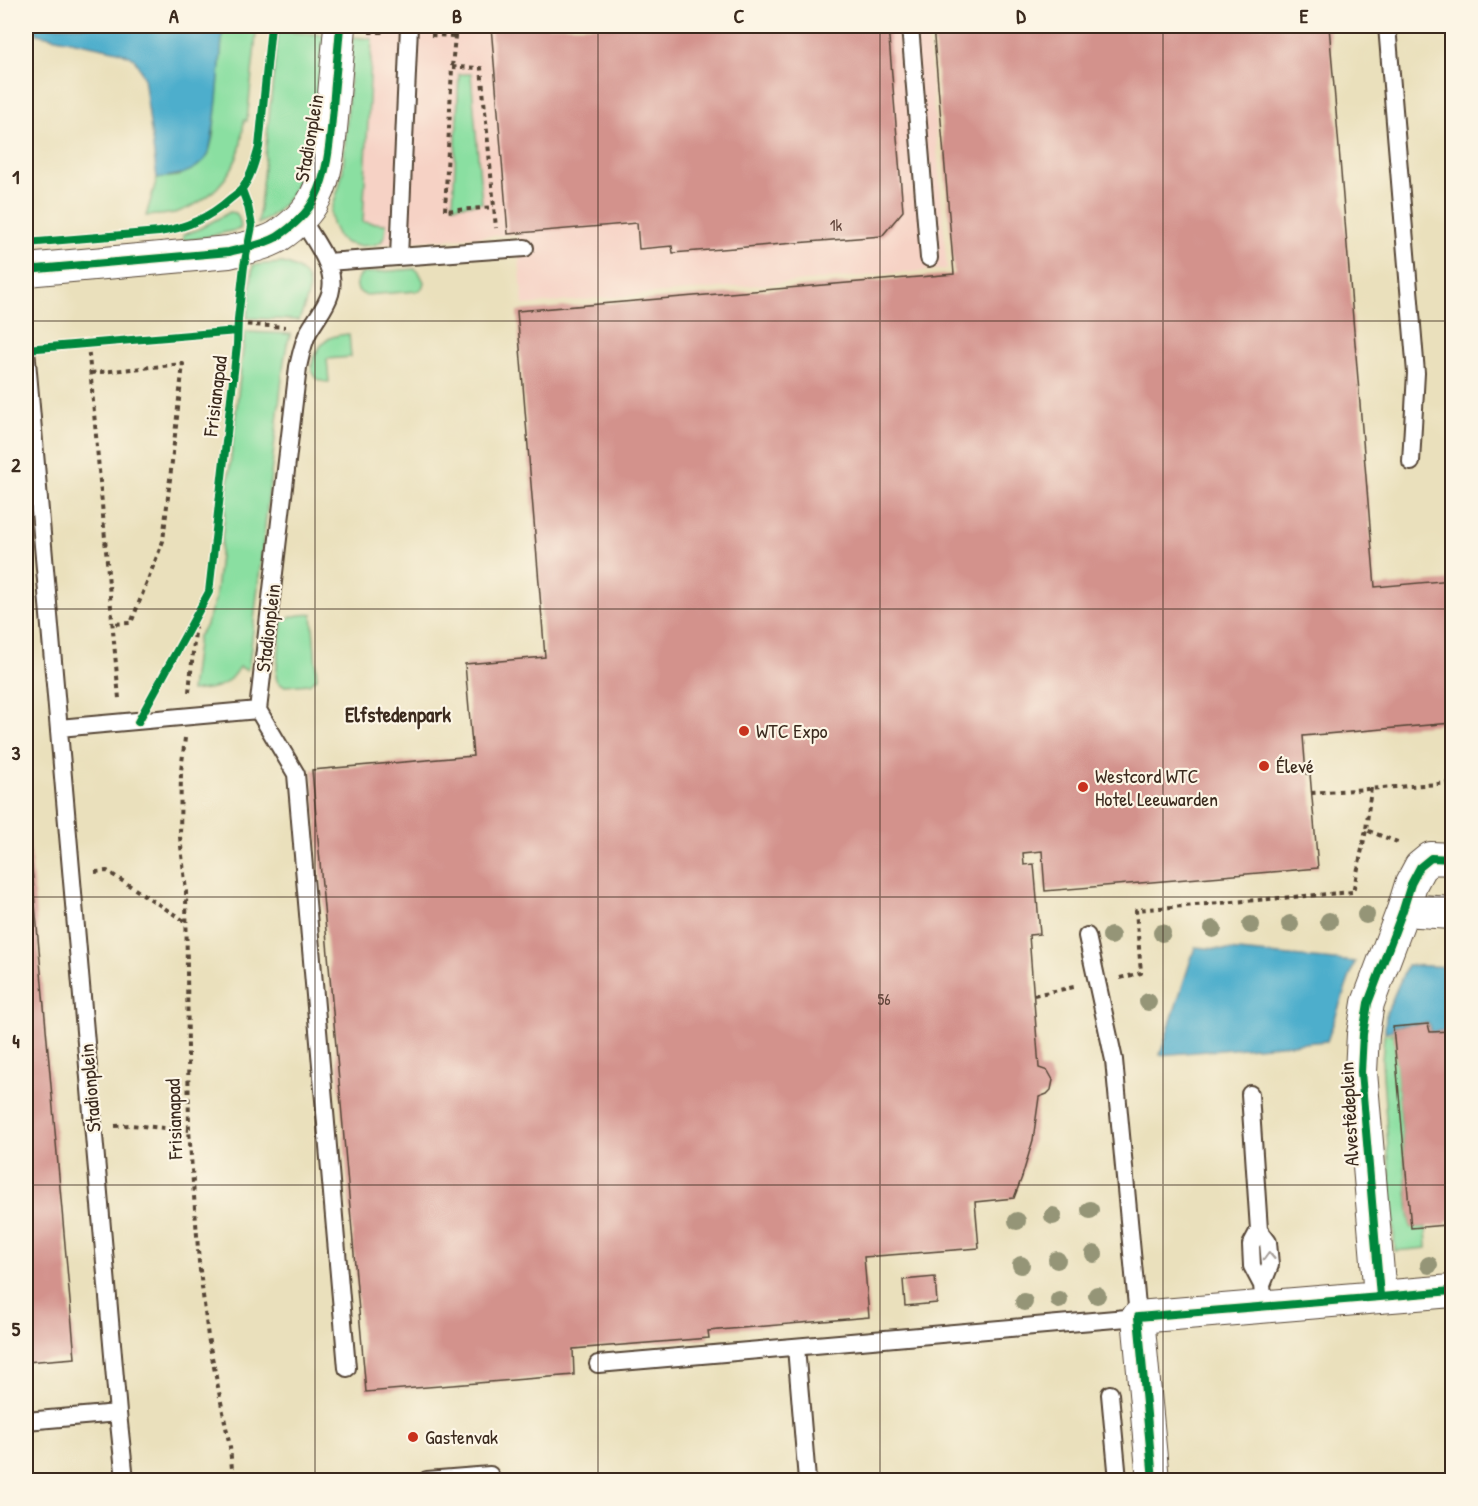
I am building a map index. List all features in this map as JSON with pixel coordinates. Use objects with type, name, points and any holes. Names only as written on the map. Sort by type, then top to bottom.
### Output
[{"type":"street","name":"Stadionplein","points":[[26,270],[229,252],[276,237],[301,218],[315,198],[325,169],[340,28]]},
{"type":"street","name":"Alvestêdeplein","points":[[1380,1296],[1361,1072],[1363,1034],[1368,1003],[1411,885],[1420,867],[1442,859]]},
{"type":"street","points":[[1403,910],[1452,913]]},
{"type":"street","points":[[1153,1480],[1138,1317],[1263,1296],[1380,1296],[1452,1291]]},
{"type":"lane","points":[[399,257],[409,26]]},
{"type":"lane","points":[[910,26],[929,258]]},
{"type":"lane","points":[[1387,26],[1416,373],[1411,462]]},
{"type":"lane","name":"Stadionplein","points":[[258,711],[298,367],[302,347],[329,299],[332,281],[327,262],[301,218]]},
{"type":"lane","points":[[327,262],[525,248]]},
{"type":"lane","name":"Stadionplein","points":[[26,349],[125,1480]]},
{"type":"lane","points":[[59,728],[258,711],[296,774],[347,1368]]},
{"type":"lane","points":[[598,1364],[1138,1317],[1114,1060],[1087,936]]},
{"type":"lane","points":[[1250,1094],[1259,1230],[1251,1245],[1252,1266],[1263,1296]]},
{"type":"lane","points":[[796,1347],[807,1480]]},
{"type":"lane","points":[[1110,1394],[1118,1480]]},
{"type":"lane","points":[[26,1421],[118,1413]]},
{"type":"lane","points":[[427,1480],[490,1475],[490,1480]]},
{"type":"path","points":[[270,36],[271,26]]},
{"type":"path","points":[[277,26],[340,28],[387,33]]},
{"type":"path","points":[[456,26],[445,211],[494,207]]},
{"type":"path","points":[[428,35],[455,36]]},
{"type":"path","points":[[452,67],[481,68],[498,250]]},
{"type":"path","points":[[238,325],[260,326]]},
{"type":"path","points":[[78,345],[100,343]]},
{"type":"path","points":[[88,344],[121,723]]},
{"type":"path","points":[[91,372],[183,364],[163,541],[131,623],[113,624]]},
{"type":"path","points":[[186,632],[203,602]]},
{"type":"path","points":[[189,691],[197,612]]},
{"type":"path","points":[[1311,793],[1452,783]]},
{"type":"path","points":[[1034,995],[1141,973],[1136,910],[1353,892],[1371,788]]},
{"type":"path","points":[[1365,830],[1442,859]]},
{"type":"path","points":[[71,874],[107,871],[187,923]]},
{"type":"path","points":[[93,1128],[130,1125],[189,1130]]},
{"type":"shaded area","points":[[367,26],[927,26],[947,269],[523,305],[517,234],[358,246]]},
{"type":"green space","points":[[223,26],[257,26],[247,121],[244,120],[241,145],[236,159],[225,179],[199,202],[178,212],[146,216],[157,178],[179,176],[208,156],[213,136]]},
{"type":"green space","points":[[278,31],[326,35],[323,66],[314,128],[298,181],[281,207],[258,224]]},
{"type":"green space","points":[[353,37],[372,39],[363,222],[386,224],[385,236],[381,242],[358,246],[346,243],[339,238],[332,224],[331,211],[343,170]]},
{"type":"green space","points":[[459,74],[471,74],[482,203],[453,206]]},
{"type":"green space","points":[[230,212],[236,213],[240,229],[184,241],[183,235]]},
{"type":"green space","points":[[283,263],[302,272],[309,285],[299,320],[247,318],[253,265]]},
{"type":"green space","points":[[415,269],[424,282],[422,289],[417,291],[365,295],[357,287],[360,275],[366,273]]},
{"type":"green space","points":[[245,332],[291,334],[284,361],[249,664],[247,670],[239,667],[230,679],[219,686],[191,691],[198,636],[205,627],[215,600]]},
{"type":"green space","points":[[349,334],[351,357],[327,359],[329,382],[314,376],[312,363],[324,342],[330,338]]},
{"type":"green space","points":[[312,614],[317,678],[309,684],[285,686],[280,684],[276,676],[282,623],[292,616]]},
{"type":"green space","points":[[1394,1033],[1410,1226],[1411,1228],[1426,1227],[1427,1248],[1395,1251],[1382,1061],[1384,1035]]},
{"type":"water","points":[[34,26],[134,26],[159,30],[223,26],[213,135],[206,158],[190,171],[157,178],[144,77],[134,58],[118,51],[37,34]]},
{"type":"water","points":[[1195,947],[1355,962],[1327,1041],[1160,1055]]},
{"type":"water","points":[[1407,965],[1452,967],[1452,1030],[1430,1032],[1428,1023],[1394,1026],[1393,1030],[1385,1032],[1386,1014]]},
{"type":"building","points":[[491,26],[888,26],[903,211],[882,236],[673,253],[672,246],[639,249],[637,223],[508,234]]},
{"type":"building","name":"WTC Expo","points":[[933,26],[1329,26],[1375,587],[1452,580],[1452,723],[1303,736],[1306,774],[1310,774],[1318,868],[1045,891],[1042,851],[1023,853],[1024,865],[1034,864],[1040,934],[1029,935],[1039,1068],[1048,1071],[1053,1080],[1051,1090],[1039,1097],[1033,1140],[1014,1198],[975,1202],[979,1248],[864,1257],[869,1317],[708,1331],[709,1338],[573,1349],[574,1375],[366,1392],[312,770],[473,756],[465,664],[545,657],[517,311],[954,274]]},
{"type":"building","points":[[26,813],[75,1358],[26,1362]]},
{"type":"building","points":[[1428,1024],[1430,1032],[1452,1031],[1452,1221],[1446,1222],[1446,1225],[1411,1228],[1393,1027]]},
{"type":"building","points":[[935,1277],[937,1303],[905,1306],[903,1280]]},
{"type":"cycle path","points":[[26,243],[169,230],[205,217],[239,192],[250,175],[259,147],[271,26]]},
{"type":"cycle path","points":[[26,270],[229,252],[266,242],[288,229],[312,204],[323,177],[330,142],[340,26]]},
{"type":"cycle path","name":"Frisianapad","points":[[138,722],[209,592],[244,266],[252,226],[242,190]]},
{"type":"cycle path","points":[[26,349],[237,331]]},
{"type":"cycle path","points":[[1380,1296],[1361,1072],[1363,1034],[1368,1003],[1411,884],[1420,867],[1431,858],[1452,859]]},
{"type":"cycle path","points":[[1153,1480],[1138,1317],[1452,1291]]},
{"type":"place","name":"WTC Expo","points":[[744,731]]},
{"type":"place","name":"Élevé","points":[[1264,766]]},
{"type":"place","name":"Westcord WTC Hotel Leeuwarden","points":[[1083,787]]},
{"type":"place","name":"Gastenvak","points":[[413,1437]]},
{"type":"district","name":"Elfstedenpark","points":[[398,715]]}]
